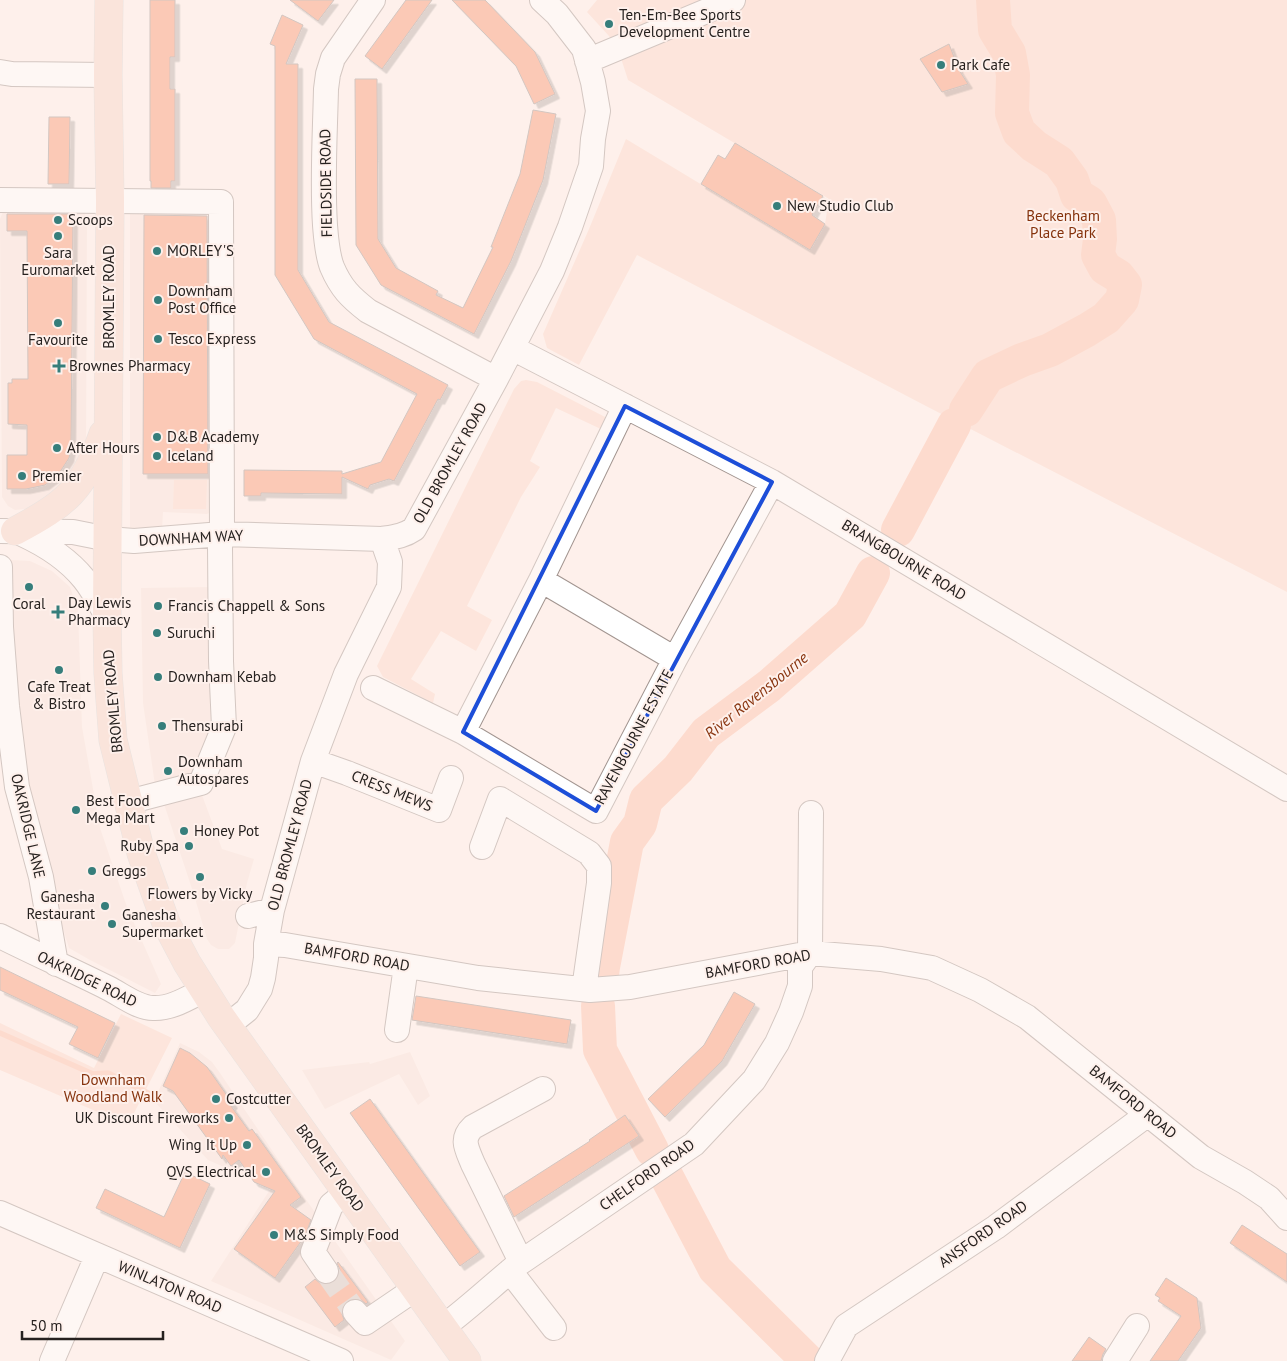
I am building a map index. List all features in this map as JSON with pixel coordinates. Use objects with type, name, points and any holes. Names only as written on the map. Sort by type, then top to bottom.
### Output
[{"type":"main road","name":"BROMLEY ROAD","points":[[108,0],[110,201],[108,673],[113,740],[141,853],[166,923],[186,963],[227,1026],[467,1361]]},
{"type":"main road","points":[[8,531],[42,517],[76,489],[97,453],[108,417]]},
{"type":"street","name":"FIELDSIDE ROAD","points":[[373,0],[333,58],[328,74],[326,89],[324,208],[331,264],[351,297],[368,311],[496,379]]},
{"type":"street","name":"OLD BROMLEY ROAD","points":[[227,1026],[247,1010],[260,989],[272,910],[313,761],[346,674],[389,587],[390,562],[382,539],[401,536],[414,529],[512,349],[556,262],[591,166],[598,111],[584,49],[557,14],[542,0]]},
{"type":"street","points":[[587,61],[733,0]]},
{"type":"street","points":[[0,72],[12,74],[108,74]]},
{"type":"street","points":[[0,200],[221,202],[222,534],[220,547],[221,661],[224,727],[201,782],[128,802]]},
{"type":"street","name":"BRANGBOURNE ROAD","points":[[512,349],[772,482],[1287,789]]},
{"type":"street","points":[[463,732],[541,580],[625,406]]},
{"type":"street","name":"RAVENBOURNE ESTATE","points":[[373,688],[463,732],[596,811],[675,659],[772,482]]},
{"type":"street","points":[[8,531],[51,549],[69,563],[85,580],[108,616]]},
{"type":"street","name":"DOWNHAM WAY","points":[[8,531],[81,533],[108,539],[134,541],[222,534],[382,539]]},
{"type":"street","name":"OAKRIDGE LANE","points":[[0,567],[2,637],[7,706],[17,787],[41,877],[56,964]]},
{"type":"street","name":"RAVENBOURNE ESTATE","points":[[541,580],[675,659]]},
{"type":"street","name":"CRESS MEWS","points":[[313,761],[440,810],[451,778]]},
{"type":"street","points":[[482,848],[500,799],[589,853],[599,866],[587,989]]},
{"type":"street","points":[[810,953],[811,813]]},
{"type":"street","points":[[248,916],[272,910]]},
{"type":"street","name":"OAKRIDGE ROAD","points":[[0,936],[109,988],[138,1004],[150,1008],[172,1006],[204,990]]},
{"type":"street","name":"BAMFORD ROAD","points":[[266,944],[285,945],[478,978],[587,989],[630,987],[810,953],[881,959],[932,968],[972,986],[1028,1017],[1201,1156],[1269,1198],[1287,1218]]},
{"type":"street","name":"CHELFORD ROAD","points":[[443,1327],[463,1313],[516,1267],[694,1144],[754,1080],[777,1043],[792,1012],[800,986],[800,967],[810,953]]},
{"type":"street","points":[[397,1030],[406,966]]},
{"type":"street","points":[[543,1089],[473,1127],[467,1132],[465,1139],[466,1148],[516,1267],[554,1328]]},
{"type":"street","name":"ANSFORD ROAD","points":[[827,1361],[846,1326],[996,1228],[1148,1114]]},
{"type":"street","points":[[326,1272],[313,1252],[331,1205],[347,1192]]},
{"type":"street","name":"WINLATON ROAD","points":[[0,1213],[341,1361]]},
{"type":"street","points":[[52,1361],[97,1256]]},
{"type":"street","points":[[355,1312],[365,1324],[415,1289]]},
{"type":"street","points":[[1115,1361],[1137,1326]]},
{"type":"highlighted area","points":[[625,406],[772,482],[596,811],[463,732]]},
{"type":"shaded area","points":[[215,206],[211,512],[207,514],[163,512],[162,530],[131,530],[130,214],[133,210]]},
{"type":"shaded area","points":[[6,209],[84,212],[87,218],[86,452],[79,473],[34,508],[15,510],[8,506],[2,497],[0,219]]},
{"type":"shaded area","points":[[11,560],[30,561],[52,571],[70,587],[78,610],[82,727],[100,828],[127,907],[161,984],[155,993],[69,948],[49,884],[9,701]]},
{"type":"shaded area","points":[[212,587],[216,725],[194,777],[155,785],[143,703],[141,588]]},
{"type":"shaded area","points":[[202,795],[222,849],[254,859],[247,883],[235,943],[229,949],[218,949],[211,945],[207,939],[164,804]]},
{"type":"shaded area","points":[[180,1043],[199,1052],[212,1062],[405,1341],[391,1360],[211,1281],[271,1188],[208,1160],[154,1101]]},
{"type":"shaded area","points":[[410,1052],[430,1096],[418,1105],[399,1074],[325,1109],[302,1070],[369,1062],[370,1064]]},
{"type":"green space","name":"Beckenham Place Park","points":[[597,0],[1287,0],[1287,592],[637,255],[579,365],[547,348],[543,334],[626,139],[810,250],[825,224],[829,199],[628,80],[619,52],[609,36],[587,12]]},
{"type":"green space","points":[[521,381],[537,382],[609,419],[603,430],[556,408],[530,461],[540,467],[521,497],[467,606],[492,620],[476,651],[441,631],[411,679],[435,694],[433,703],[383,677],[377,666],[514,389]]},
{"type":"green space","points":[[174,480],[207,480],[206,509],[173,509]]},
{"type":"green space","name":"Downham Woodland Walk","points":[[121,1014],[172,1038],[128,1125],[0,1070],[0,1023],[94,1068]]},
{"type":"building","points":[[150,0],[175,0],[175,57],[170,57],[170,89],[175,89],[175,181],[171,181],[171,188],[151,188],[150,181]]},
{"type":"building","points":[[290,0],[334,0],[318,21]]},
{"type":"building","points":[[406,0],[432,0],[382,69],[365,56]]},
{"type":"building","points":[[452,0],[485,0],[535,52],[555,94],[534,104],[516,66]]},
{"type":"building","points":[[282,15],[303,25],[286,64],[298,64],[298,270],[329,322],[448,385],[440,400],[438,399],[394,481],[389,479],[370,485],[368,489],[342,477],[342,494],[261,493],[261,496],[244,496],[244,470],[342,471],[342,474],[381,462],[417,394],[314,339],[275,275],[275,46],[270,44]]},
{"type":"building","name":"Park Cafe","points":[[949,44],[959,70],[968,84],[942,92],[920,59]]},
{"type":"building","points":[[355,79],[377,79],[378,239],[396,268],[438,291],[436,295],[463,308],[493,247],[491,247],[520,174],[533,110],[556,114],[543,180],[511,261],[474,334],[381,285],[356,245]]},
{"type":"building","points":[[49,117],[70,117],[69,184],[48,184]]},
{"type":"building","name":"New Studio Club","points":[[735,143],[823,196],[812,215],[825,224],[810,250],[701,184],[718,155],[725,159]]},
{"type":"building","points":[[7,214],[73,214],[71,448],[69,458],[58,475],[45,485],[26,489],[7,489],[7,455],[27,455],[27,425],[8,424],[8,383],[12,383],[12,379],[28,379],[27,231],[7,231]]},
{"type":"building","points":[[144,215],[207,216],[208,474],[143,474]]},
{"type":"building","points":[[0,967],[115,1023],[98,1058],[69,1044],[78,1027],[0,990]]},
{"type":"building","points":[[734,992],[755,1004],[722,1061],[665,1117],[648,1099],[704,1045]]},
{"type":"building","points":[[416,996],[571,1020],[567,1044],[412,1020]]},
{"type":"building","points":[[180,1048],[190,1053],[207,1067],[249,1131],[252,1129],[301,1197],[290,1205],[311,1220],[305,1236],[275,1278],[234,1249],[275,1191],[254,1182],[239,1160],[231,1166],[223,1155],[222,1159],[173,1091],[163,1086]]},
{"type":"building","points":[[370,1099],[480,1252],[460,1266],[350,1113]]},
{"type":"building","points":[[625,1115],[639,1136],[514,1217],[504,1196],[590,1141]]},
{"type":"building","points":[[185,1172],[210,1184],[180,1248],[96,1208],[105,1189],[164,1217]]},
{"type":"building","points":[[1242,1225],[1287,1254],[1287,1282],[1230,1243]]},
{"type":"building","points":[[338,1262],[368,1302],[366,1304],[360,1299],[353,1299],[346,1302],[342,1308],[344,1320],[335,1327],[305,1287],[315,1279],[321,1284],[327,1285],[334,1282],[339,1276]]},
{"type":"building","points":[[1166,1278],[1197,1298],[1201,1328],[1178,1361],[1150,1361],[1181,1316],[1158,1301],[1160,1298],[1155,1295]]},
{"type":"building","points":[[1089,1337],[1106,1349],[1101,1361],[1072,1361]]},
{"type":"waterway","name":"River Ravensbourne","points":[[966,410],[988,376],[1022,360],[1050,350],[1106,318],[1122,300],[1125,285],[1118,276],[1105,268],[1098,255],[1100,239],[1099,220],[1090,203],[1077,195],[1072,180],[1059,162],[1034,146],[1019,132],[1012,113],[1013,75],[1009,53],[995,30],[993,0]]},
{"type":"waterway","name":"River Ravensbourne","points":[[898,530],[954,425]]},
{"type":"waterway","name":"River Ravensbourne","points":[[600,991],[627,842],[640,824],[646,800],[678,769],[706,733],[769,686],[850,615],[873,573]]},
{"type":"waterway","name":"River Ravensbourne","points":[[598,1006],[600,1050],[652,1150]]},
{"type":"waterway","points":[[0,1033],[93,1074],[108,1073],[152,1095]]},
{"type":"waterway","name":"River Ravensbourne","points":[[659,1162],[715,1269],[808,1361]]},
{"type":"tunnel","points":[[326,1271],[355,1312]]},
{"type":"place","name":"Ten-Em-Bee Sports Development Centre","points":[[609,24]]},
{"type":"place","name":"Park Cafe","points":[[941,65]]},
{"type":"place","name":"New Studio Club","points":[[777,206]]},
{"type":"place","name":"Scoops","points":[[58,220]]},
{"type":"place","name":"Sara Euromarket","points":[[58,236]]},
{"type":"place","name":"MORLEY'S","points":[[157,251]]},
{"type":"place","name":"Downham Post Office","points":[[158,300]]},
{"type":"place","name":"Favourite","points":[[58,323]]},
{"type":"place","name":"Tesco Express","points":[[158,339]]},
{"type":"place","name":"Brownes Pharmacy","points":[[59,366]]},
{"type":"place","name":"D&B Academy","points":[[157,437]]},
{"type":"place","name":"After Hours","points":[[57,448]]},
{"type":"place","name":"Iceland","points":[[157,456]]},
{"type":"place","name":"Premier","points":[[22,476]]},
{"type":"place","name":"Coral","points":[[29,587]]},
{"type":"place","name":"Francis Chappell & Sons","points":[[158,606]]},
{"type":"place","name":"Day Lewis Pharmacy","points":[[58,612]]},
{"type":"place","name":"Suruchi","points":[[157,633]]},
{"type":"place","name":"Cafe Treat & Bistro","points":[[59,670]]},
{"type":"place","name":"Downham Kebab","points":[[158,677]]},
{"type":"place","name":"Thensurabi","points":[[162,726]]},
{"type":"place","name":"Downham Autospares","points":[[168,771]]},
{"type":"place","name":"Best Food Mega Mart","points":[[76,810]]},
{"type":"place","name":"Honey Pot","points":[[184,831]]},
{"type":"place","name":"Ruby Spa","points":[[189,846]]},
{"type":"place","name":"Greggs","points":[[92,871]]},
{"type":"place","name":"Flowers by Vicky","points":[[200,877]]},
{"type":"place","name":"Ganesha Restaurant","points":[[105,906]]},
{"type":"place","name":"Ganesha Supermarket","points":[[112,924]]},
{"type":"place","name":"Costcutter","points":[[216,1099]]},
{"type":"place","name":"UK Discount Fireworks","points":[[229,1118]]},
{"type":"place","name":"Wing It Up","points":[[247,1145]]},
{"type":"place","name":"QVS Electrical","points":[[266,1172]]},
{"type":"place","name":"M&S Simply Food","points":[[274,1235]]}]
